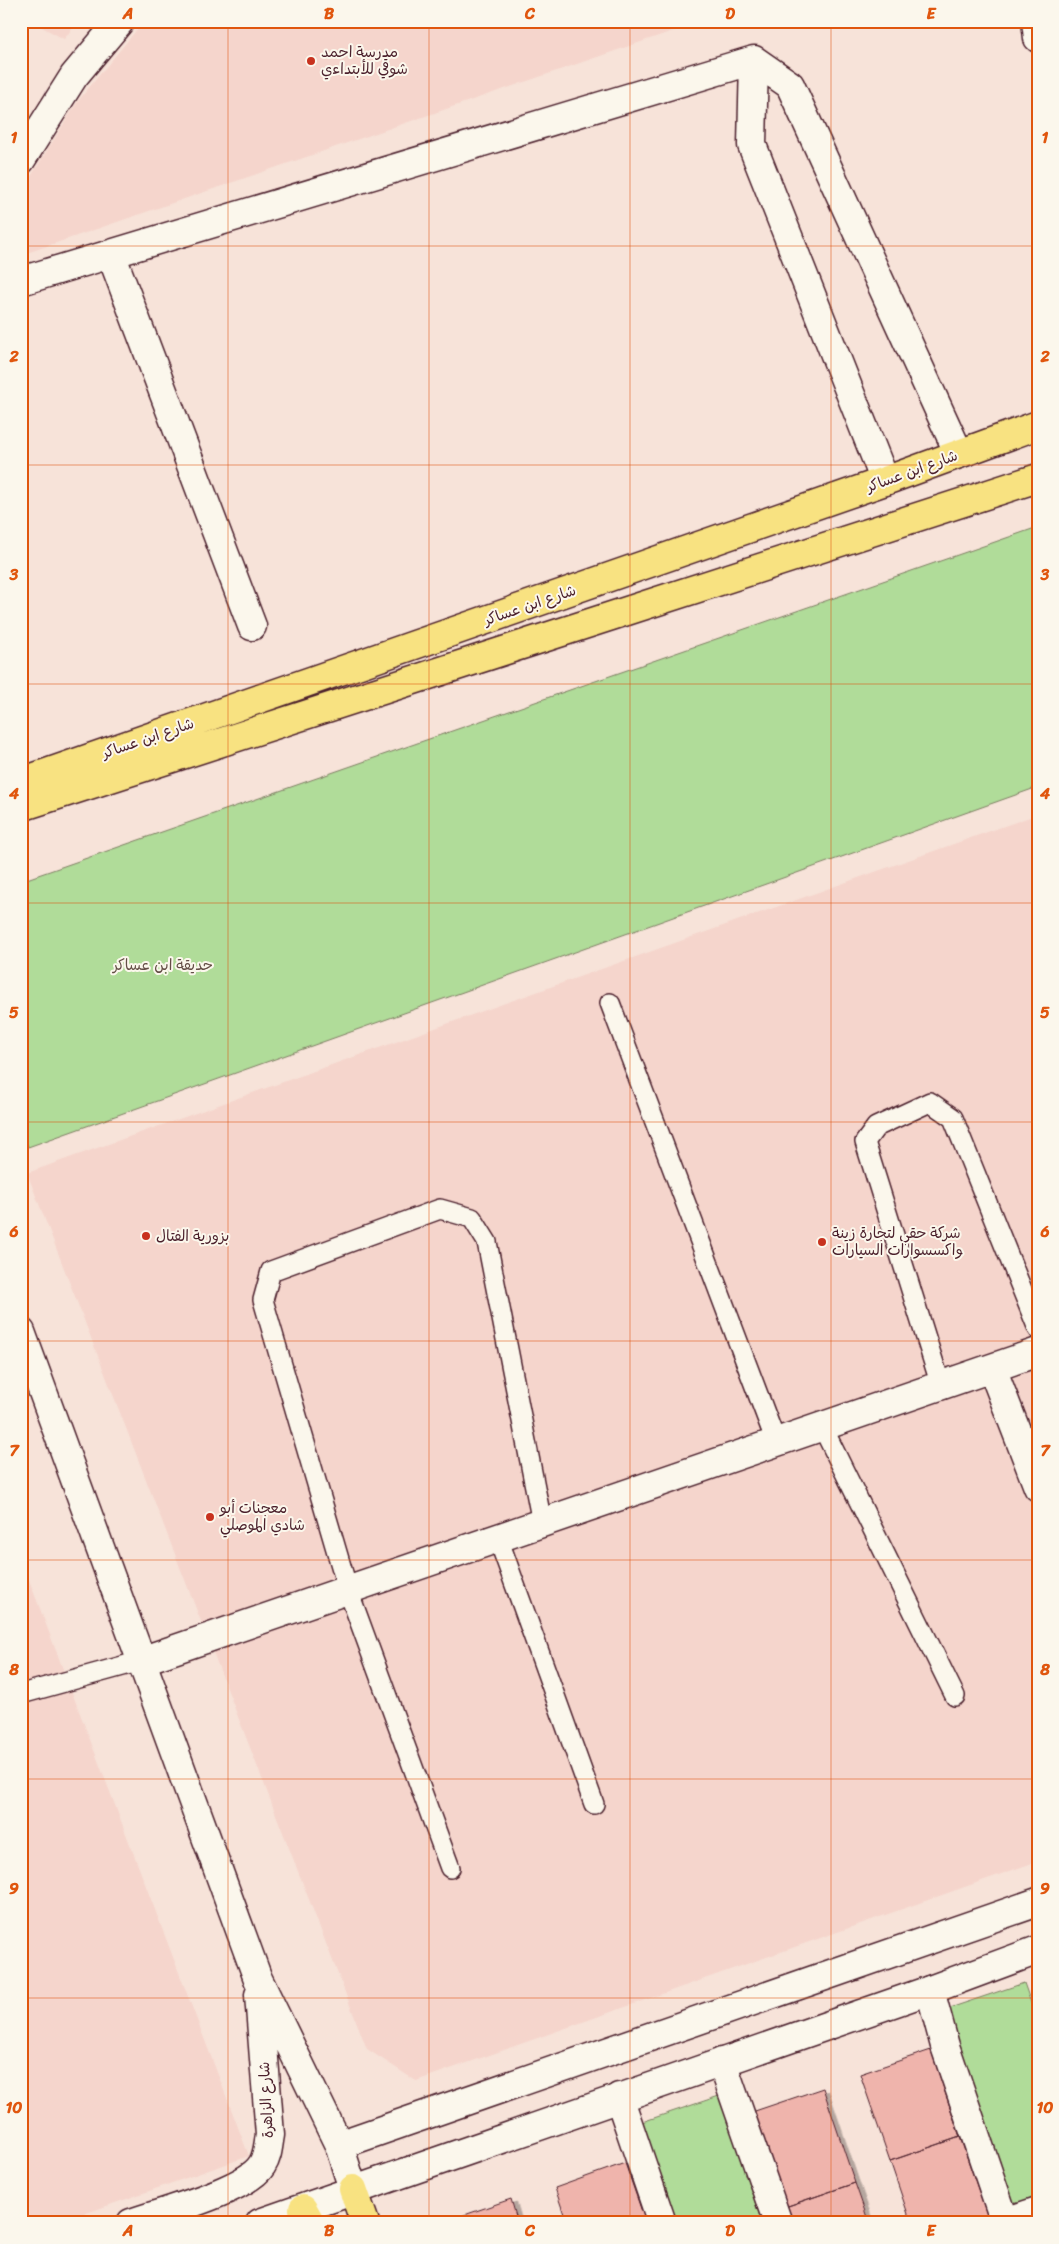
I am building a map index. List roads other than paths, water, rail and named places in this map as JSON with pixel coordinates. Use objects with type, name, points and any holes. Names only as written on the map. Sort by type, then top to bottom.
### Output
[{"type":"main road","name":"شارع ابن عساكر","points":[[21,782],[885,481],[1038,424]]},
{"type":"main road","name":"شارع ابن عساكر","points":[[21,808],[1038,478]]},
{"type":"main road","points":[[353,2189],[365,2223]]},
{"type":"street","points":[[21,160],[74,76],[120,21]]},
{"type":"street","points":[[1036,21],[1038,38]]},
{"type":"street","points":[[754,60],[790,85],[959,454]]},
{"type":"street","points":[[21,281],[754,60]]},
{"type":"street","points":[[754,60],[752,145],[885,481]]},
{"type":"street","points":[[111,254],[252,626]]},
{"type":"street","points":[[21,1332],[258,1979],[339,2145],[353,2189]]},
{"type":"street","points":[[141,1661],[1038,1352]]},
{"type":"street","points":[[992,1368],[1038,1487]]},
{"type":"street","points":[[339,2145],[1038,1902]]},
{"type":"street","points":[[260,2223],[307,2216],[353,2189],[1038,1951]]},
{"type":"street","name":"شارع الزاهرة","points":[[131,2223],[208,2196],[244,2181],[262,2166],[270,2135],[258,1979]]},
{"type":"street","points":[[930,1990],[945,2046],[1005,2222],[1038,2211]]},
{"type":"street","points":[[722,2062],[778,2223]]},
{"type":"street","points":[[619,2098],[662,2223]]},
{"type":"lane","points":[[610,1003],[776,1442]]},
{"type":"lane","points":[[941,1386],[865,1142],[876,1127],[930,1102],[953,1118],[1038,1329]]},
{"type":"lane","points":[[450,1868],[348,1590],[264,1300],[271,1271],[440,1209],[472,1218],[487,1242],[542,1523]]},
{"type":"lane","points":[[822,1426],[955,1696]]},
{"type":"lane","points":[[498,1538],[594,1804]]},
{"type":"lane","points":[[21,1694],[141,1661]]},
{"type":"place","name":"مدرسة احمد شوقي للأبتداءي","points":[[311,61]]},
{"type":"place","name":"بزورية الفتال","points":[[146,1236]]},
{"type":"place","name":"شركة حقي لتجارة زينة واكسسوارات السيارات","points":[[822,1242]]},
{"type":"place","name":"معجنات أبو شادي الموصلي","points":[[210,1517]]},
{"type":"park label","name":"حديقة ابن عساكر","points":[[163,965]]}]
